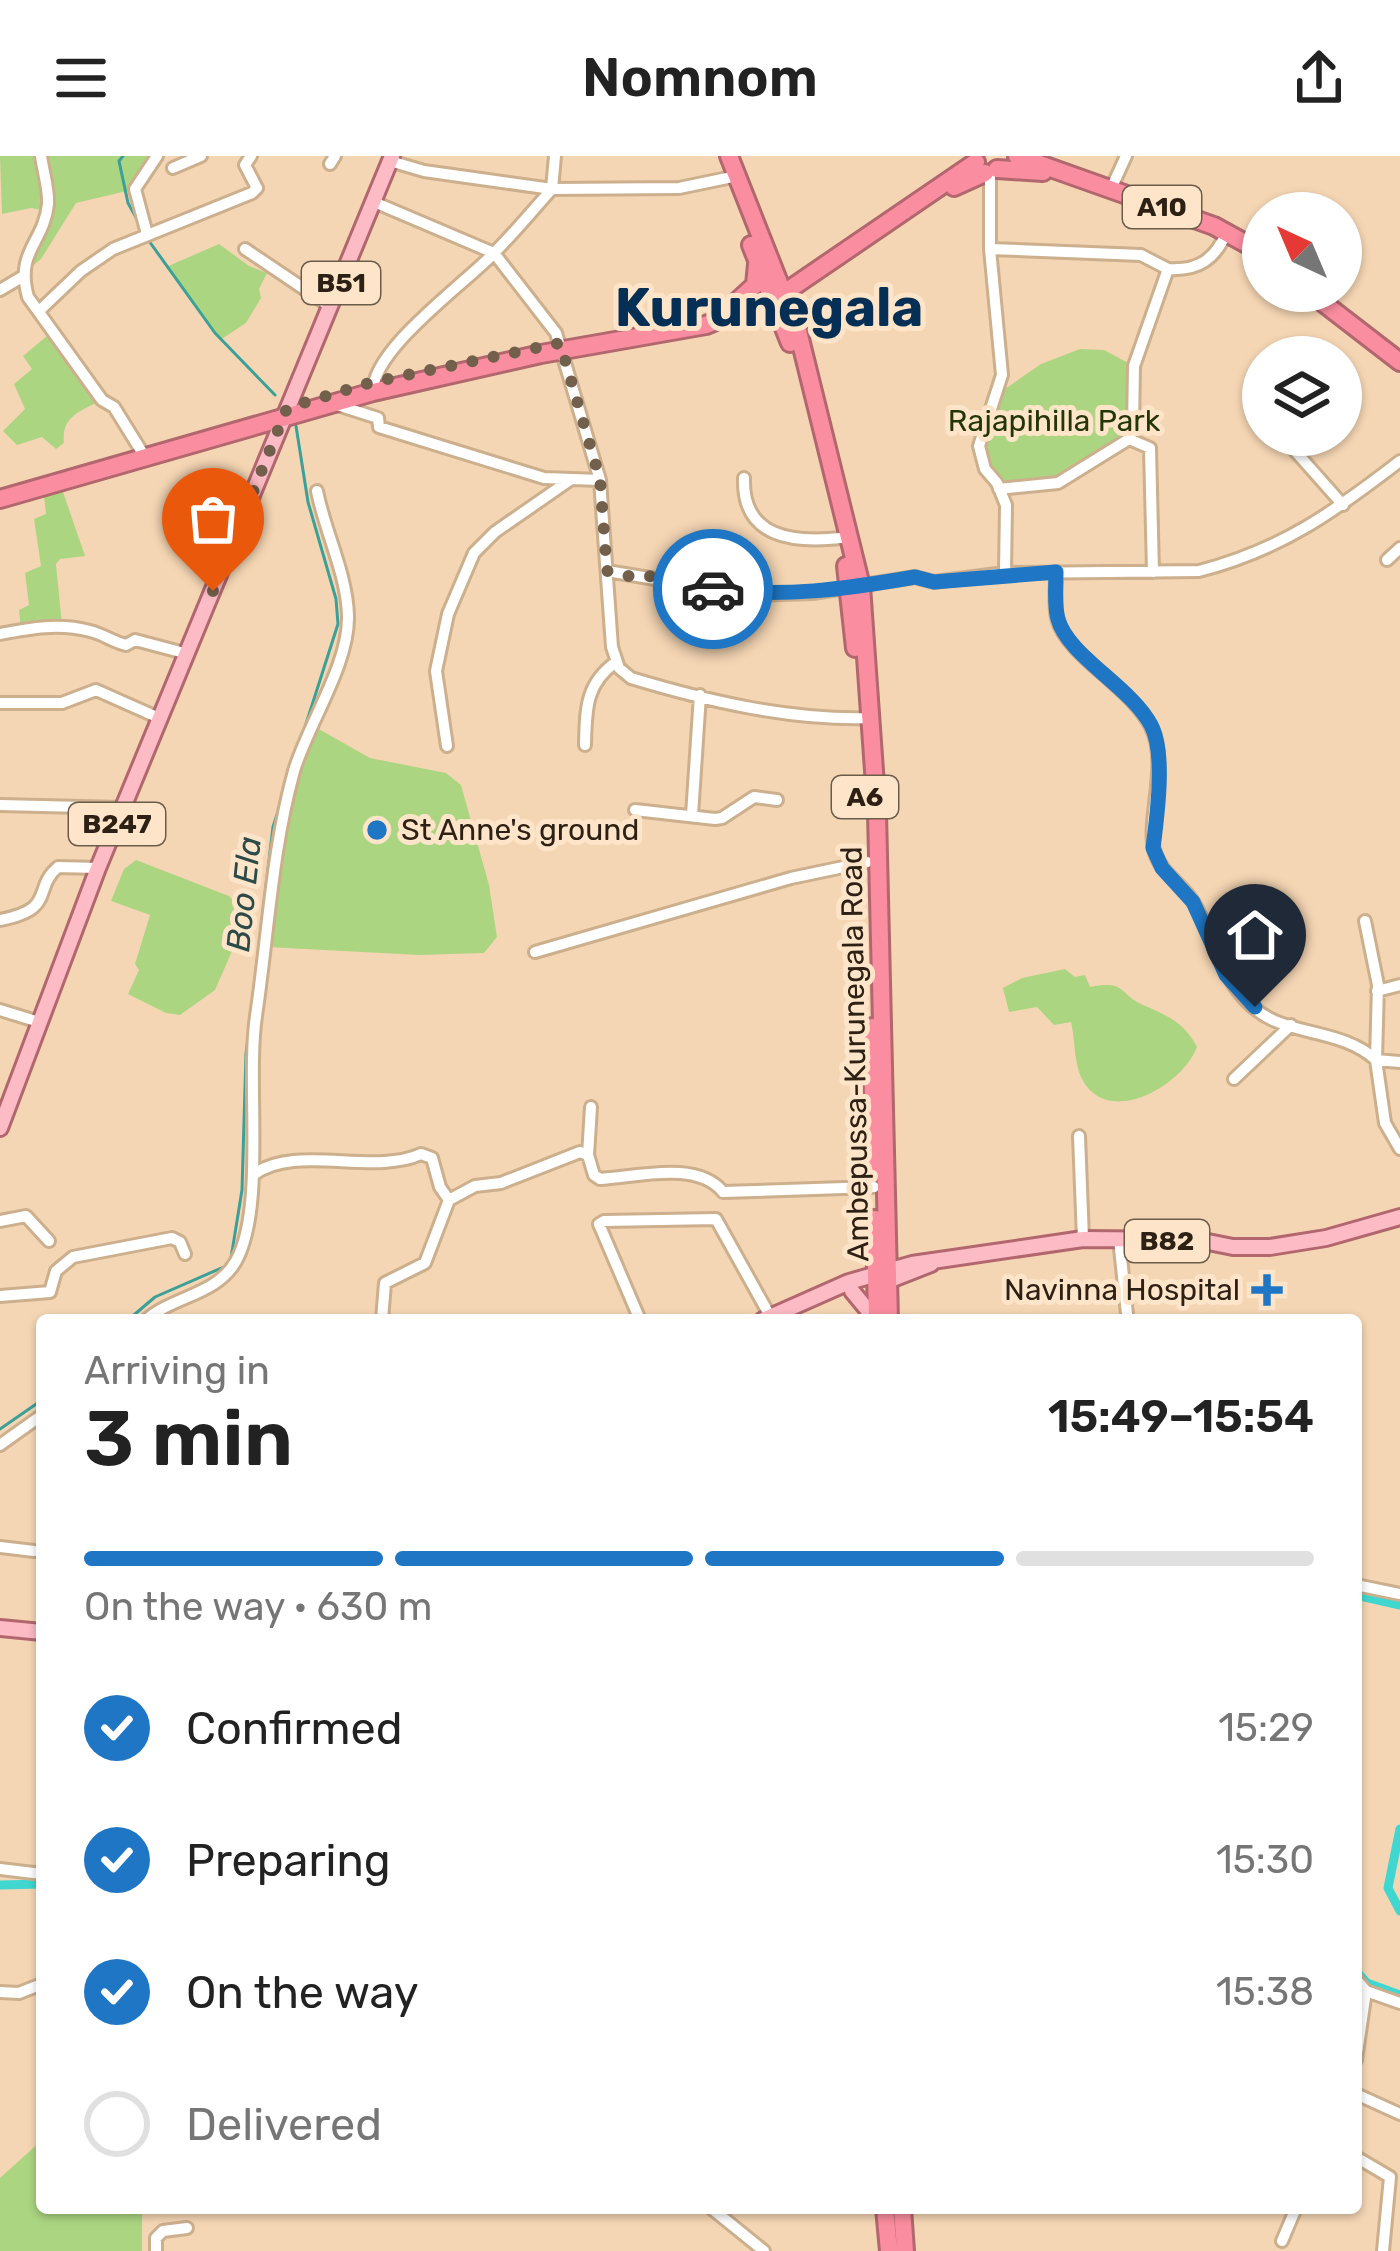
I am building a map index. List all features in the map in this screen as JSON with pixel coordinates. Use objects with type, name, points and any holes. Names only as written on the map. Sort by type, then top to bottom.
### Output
[{"type":"highway","name":"A6","points":[[718,156],[732,177]]},
{"type":"highway","name":"A6","points":[[729,156],[732,177],[776,290]]},
{"type":"highway","name":"A10","points":[[1017,156],[1242,241]]},
{"type":"highway","name":"A10","points":[[984,163],[1056,172]]},
{"type":"highway","points":[[0,495],[373,387],[735,310],[818,267],[984,163]]},
{"type":"highway","points":[[735,310],[755,285],[761,256],[795,269],[818,267]]},
{"type":"highway","points":[[735,310],[766,316],[793,333],[797,298],[818,267]]},
{"type":"highway","name":"Ambepussa-Kurunegala Road","points":[[776,290],[793,333],[855,587],[867,718],[882,1278],[878,1314]]},
{"type":"highway","points":[[1335,312],[1400,362]]},
{"type":"highway","name":"Ambepussa-Kurunegala Road","points":[[793,333],[855,587]]},
{"type":"highway","points":[[285,414],[334,404],[373,387]]},
{"type":"highway","name":"Ambepussa-Kurunegala Road","points":[[867,718],[874,1187],[881,1246]]},
{"type":"highway","name":"Ambepussa-Kurunegala Road","points":[[882,1278],[889,1314]]},
{"type":"highway","points":[[886,2214],[889,2251]]},
{"type":"highway","points":[[902,2214],[905,2251]]},
{"type":"main road","name":"B51","points":[[285,414],[391,159]]},
{"type":"main road","name":"B247","points":[[0,1128],[98,868],[285,414]]},
{"type":"main road","name":"B82","points":[[777,1314],[850,1286],[933,1263],[1083,1239],[1198,1240],[1270,1247],[1326,1238],[1400,1217]]},
{"type":"main road","points":[[872,1314],[850,1286],[881,1246],[913,1268],[892,1314]]},
{"type":"main road","points":[[3,1632],[36,1632]]},
{"type":"street","points":[[40,156],[49,202],[24,260],[22,277],[28,297],[102,400],[114,407],[143,454]]},
{"type":"street","points":[[147,235],[134,189],[158,156]]},
{"type":"street","points":[[173,168],[201,156]]},
{"type":"street","points":[[373,387],[398,344],[494,253],[552,189],[555,156]]},
{"type":"street","points":[[1111,189],[1126,156]]},
{"type":"street","points":[[39,311],[97,260],[252,193],[257,188],[245,165],[249,157]]},
{"type":"street","points":[[391,159],[424,171],[552,189],[679,188],[732,177]]},
{"type":"street","points":[[984,163],[1002,375],[979,446],[985,469],[1006,505],[1005,573]]},
{"type":"street","points":[[374,202],[494,253],[560,347],[600,479],[616,662],[631,678],[801,716],[867,718]]},
{"type":"street","points":[[989,248],[1141,255],[1168,269],[1188,270],[1217,254],[1227,232]]},
{"type":"street","points":[[245,249],[331,307]]},
{"type":"street","points":[[999,489],[1058,483],[1129,439],[1134,366],[1168,269]]},
{"type":"street","points":[[0,290],[22,277]]},
{"type":"street","points":[[334,404],[378,418],[379,427],[544,478],[600,479]]},
{"type":"street","points":[[1129,439],[1150,448],[1153,572]]},
{"type":"street","points":[[1300,456],[1343,505]]},
{"type":"street","points":[[607,571],[752,595],[915,577],[934,582],[1005,573],[1198,571],[1300,534],[1400,461]]},
{"type":"street","points":[[744,478],[743,496],[757,523],[810,541],[841,538]]},
{"type":"street","points":[[447,746],[436,671],[448,614],[474,553],[495,532],[570,480]]},
{"type":"street","points":[[153,1314],[214,1286],[239,1257],[248,1222],[255,1023],[285,806],[295,768],[339,661],[348,614],[317,491]]},
{"type":"street","points":[[1387,560],[1400,548]]},
{"type":"street","points":[[1056,572],[1056,615],[1063,633],[1117,682],[1151,725],[1157,744],[1153,848],[1162,868],[1193,902],[1226,975],[1268,1017],[1356,1046],[1376,1060],[1400,1062]]},
{"type":"street","points":[[0,634],[62,625],[106,636],[114,643],[127,645],[135,640],[188,654]]},
{"type":"street","points":[[584,746],[588,695],[600,673],[616,662]]},
{"type":"street","points":[[0,703],[62,703],[96,690],[159,718]]},
{"type":"street","points":[[692,815],[700,694]]},
{"type":"street","points":[[634,810],[722,818],[745,800],[777,800]]},
{"type":"street","points":[[0,805],[124,808]]},
{"type":"street","points":[[535,952],[791,878],[867,862]]},
{"type":"street","points":[[0,920],[37,905],[44,898],[49,875],[58,867],[98,868]]},
{"type":"street","points":[[1365,921],[1377,991],[1376,1060],[1385,1123],[1400,1149]]},
{"type":"street","points":[[1377,991],[1400,985]]},
{"type":"street","points":[[0,1010],[39,1022]]},
{"type":"street","points":[[1234,1079],[1291,1025]]},
{"type":"street","points":[[591,1108],[589,1155],[600,1180],[695,1173],[713,1180],[723,1192],[874,1187]]},
{"type":"street","points":[[1079,1136],[1083,1239]]},
{"type":"street","points":[[382,1314],[385,1283],[425,1263],[448,1200],[475,1186],[501,1183],[580,1152],[589,1155]]},
{"type":"street","points":[[253,1175],[293,1162],[404,1162],[421,1154],[432,1158],[448,1200]]},
{"type":"street","points":[[0,1221],[26,1216],[49,1241]]},
{"type":"street","points":[[636,1314],[599,1224],[604,1221],[716,1219],[765,1314]]},
{"type":"street","points":[[0,1296],[50,1292],[56,1270],[73,1257],[172,1238],[180,1242],[184,1254]]},
{"type":"street","points":[[1119,1239],[1127,1314]]},
{"type":"street","points":[[0,1445],[36,1419]]},
{"type":"street","points":[[0,1547],[34,1551]]},
{"type":"street","points":[[1362,1586],[1400,1594]]},
{"type":"street","points":[[0,1869],[36,1873]]},
{"type":"street","points":[[1362,1986],[1400,2003]]},
{"type":"street","points":[[0,1991],[19,1994],[36,1987]]},
{"type":"street","points":[[1362,2019],[1366,1991]]},
{"type":"street","points":[[1362,2097],[1400,2114]]},
{"type":"street","points":[[1362,2161],[1390,2177],[1383,2251]]},
{"type":"street","points":[[718,2214],[764,2251]]},
{"type":"street","points":[[1282,2241],[1293,2214]]},
{"type":"street","points":[[156,2251],[156,2238],[163,2230],[187,2228]]},
{"type":"green space","points":[[0,156],[157,156],[135,189],[76,203],[41,259],[30,268],[26,267],[46,211],[31,208],[2,214]]},
{"type":"green space","points":[[219,244],[267,273],[259,289],[261,298],[246,323],[220,340],[166,267]]},
{"type":"green space","points":[[53,331],[102,400],[69,420],[64,443],[56,449],[42,437],[17,445],[3,431],[25,409],[14,384],[32,369],[23,356]]},
{"type":"green space","name":"Rajapihilla Park","points":[[1080,349],[1104,350],[1134,366],[1133,430],[1072,475],[999,489],[980,458],[999,393],[1041,364]]},
{"type":"green space","points":[[63,492],[85,556],[60,559],[56,564],[62,625],[21,630],[19,610],[29,605],[25,573],[41,566],[34,519],[46,514],[44,497]]},
{"type":"green space","name":"St Anne's ground","points":[[310,724],[370,758],[446,773],[461,785],[489,885],[497,937],[484,953],[419,955],[267,947],[279,842]]},
{"type":"green space","points":[[136,860],[229,896],[239,906],[233,949],[215,990],[180,1015],[128,994],[139,970],[135,964],[150,915],[111,901],[124,869]]},
{"type":"green space","points":[[1065,969],[1075,977],[1085,975],[1090,987],[1116,987],[1174,1021],[1197,1047],[1189,1062],[1161,1088],[1143,1096],[1108,1100],[1094,1093],[1079,1073],[1071,1022],[1054,1025],[1037,1007],[1009,1012],[1003,988],[1022,978]]},
{"type":"green space","points":[[36,2145],[36,2214],[142,2214],[142,2251],[0,2251],[0,2178]]},
{"type":"waterway","name":"Boo Ela","points":[[123,156],[119,161],[128,203],[138,221]]},
{"type":"waterway","name":"Boo Ela","points":[[149,241],[215,333],[275,395]]},
{"type":"waterway","name":"Boo Ela","points":[[231,1258],[242,1190],[246,1054],[273,827],[338,624],[336,599],[308,502],[296,426]]},
{"type":"waterway","name":"Boo Ela","points":[[135,1314],[155,1297],[226,1266]]},
{"type":"waterway","name":"Boo Ela","points":[[0,1429],[36,1404]]},
{"type":"waterway","points":[[1362,1596],[1400,1605]]},
{"type":"waterway","points":[[1400,1829],[1388,1888],[1400,1911]]},
{"type":"waterway","points":[[0,1885],[36,1884]]},
{"type":"waterway","points":[[1362,1978],[1400,1995]]},
{"type":"way so far","points":[[213,591],[287,408],[373,382],[560,343],[600,479],[607,571],[659,576],[713,589]]},
{"type":"place","name":"St Anne's ground","points":[[377,830]]},
{"type":"place","name":"Navinna Hospital","points":[[1267,1290]]},
{"type":"district","name":"Kurunegala","points":[[769,307]]},
{"type":"route","points":[[713,589],[790,595],[915,577],[934,582],[1056,572],[1056,615],[1063,633],[1117,682],[1151,725],[1157,744],[1158,795],[1153,848],[1162,868],[1193,902],[1226,975],[1255,1007]]}]
